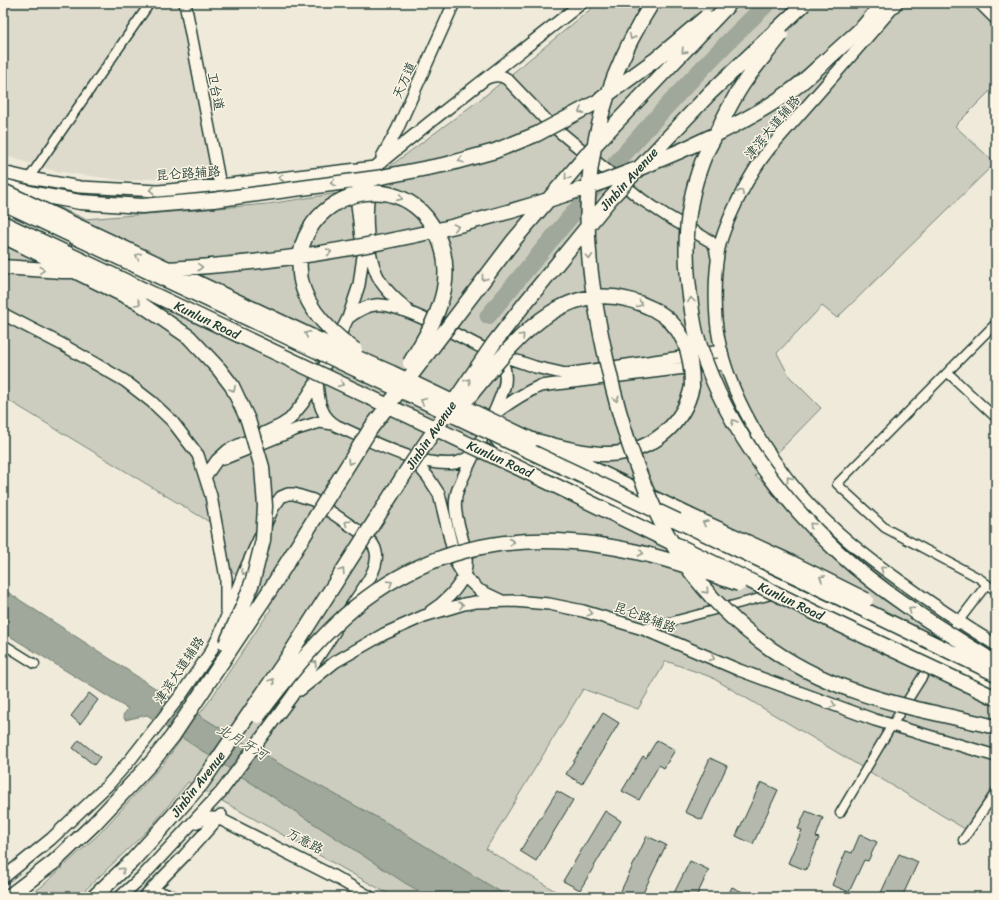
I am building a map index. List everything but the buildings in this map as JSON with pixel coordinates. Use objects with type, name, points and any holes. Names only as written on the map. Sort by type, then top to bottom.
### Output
[{"type":"highway","points":[[652,3],[637,27],[624,55],[610,88],[603,110],[593,153],[588,198],[588,234],[589,269],[599,328],[613,390],[629,444],[658,516],[678,552],[704,589],[760,641],[787,659],[831,682],[866,696],[898,705],[996,727]]},
{"type":"highway","points":[[3,186],[34,194],[80,202],[142,206],[213,200],[376,178],[448,164],[495,151],[537,134],[597,102],[655,60],[723,3]]},
{"type":"highway","points":[[371,428],[514,240],[595,145],[730,3]]},
{"type":"highway","points":[[3,267],[62,271],[119,271],[253,263],[335,252],[411,237],[473,223],[529,207],[597,185],[652,164],[752,116],[789,92],[822,64],[863,26],[883,3]]},
{"type":"highway","points":[[804,4],[744,82],[734,98],[703,160],[688,222],[686,244],[689,291],[696,332],[712,378],[727,409],[743,437],[776,485],[798,511],[839,553],[900,602],[994,661]]},
{"type":"highway","name":"Jinbin Avenue","points":[[94,897],[132,861],[201,784],[288,657],[406,472],[494,343],[559,260],[610,199],[710,93],[804,4]]},
{"type":"highway","points":[[3,191],[392,373],[788,561],[906,620],[994,661]]},
{"type":"highway","points":[[8,897],[54,862],[94,824],[152,763],[172,737],[205,690],[270,590],[430,330],[444,290],[445,277],[443,250],[433,226],[417,208],[403,199],[384,193],[362,194],[336,202],[319,215],[312,224],[303,242],[299,272],[309,301],[323,322],[355,350],[392,373]]},
{"type":"highway","name":"Kunlun Road","points":[[3,203],[801,579],[996,674]]},
{"type":"highway","name":"Kunlun Road","points":[[3,223],[533,475],[832,621],[996,698]]},
{"type":"highway","points":[[3,236],[138,302],[189,337],[219,369],[232,386],[248,420],[262,467],[265,506],[263,540],[253,580],[244,604],[205,690]]},
{"type":"highway","points":[[406,472],[509,349],[526,332],[556,309],[584,299],[602,297],[624,299],[645,305],[657,312],[680,333],[686,345],[691,362],[692,386],[690,395],[687,404],[669,430],[654,441],[640,448],[624,453],[607,454],[576,451],[532,440]]},
{"type":"highway","points":[[201,784],[229,755],[266,706],[303,661],[341,619],[372,594],[409,571],[428,562],[473,548],[513,541],[536,540],[581,543],[625,550],[664,559],[761,591],[832,621]]},
{"type":"main road","name":"卫台道","points":[[184,3],[220,185]]},
{"type":"main road","name":"天万道","points":[[376,166],[390,146],[454,3]]},
{"type":"main road","points":[[205,477],[217,460],[228,450],[281,425],[290,419],[303,403],[317,381],[348,318],[356,298],[362,272],[363,256],[357,204],[359,187],[364,176],[582,3]]},
{"type":"main road","name":"津滨大道辅路","points":[[725,363],[719,339],[716,304],[717,263],[719,247],[745,184],[762,158],[896,3]]},
{"type":"main road","points":[[980,3],[996,19]]},
{"type":"main road","points":[[512,59],[505,68],[503,76],[507,84],[539,118],[618,182],[653,207],[710,241],[715,247],[717,263]]},
{"type":"main road","points":[[484,80],[494,76],[503,76]]},
{"type":"main road","name":"昆仑路辅路","points":[[3,172],[80,187],[158,190],[220,185],[376,166]]},
{"type":"main road","points":[[376,166],[369,186],[367,202],[371,257],[381,283],[412,314]]},
{"type":"main road","points":[[3,210],[306,353],[316,355],[324,352],[334,344]]},
{"type":"main road","points":[[3,214],[105,264],[308,358],[314,366],[317,381],[317,395],[320,404],[333,424]]},
{"type":"main road","points":[[710,241],[717,238],[726,228]]},
{"type":"main road","points":[[348,318],[367,307],[386,305],[412,314],[493,353],[535,367],[566,374],[722,351]]},
{"type":"main road","points":[[3,314],[63,345],[125,381],[152,402],[172,421],[198,455],[211,496],[226,578],[226,620]]},
{"type":"main road","points":[[424,616],[436,608],[452,593],[464,576],[466,561],[455,503],[457,490],[492,416],[506,378],[503,364],[493,353]]},
{"type":"main road","points":[[996,645],[958,622],[864,555],[831,526],[802,496],[778,465],[756,431],[734,386],[725,363],[540,386],[506,405],[492,416],[491,425],[493,436],[502,446],[936,656],[996,688]]},
{"type":"main road","points":[[198,455],[206,460],[228,458],[297,428],[320,422],[333,424],[412,458],[446,464],[457,463],[474,454],[489,450],[500,452],[789,590],[936,656],[996,680]]},
{"type":"main road","points":[[412,458],[428,477],[439,494],[456,563],[464,576],[479,590],[503,601]]},
{"type":"main road","name":"津滨大道辅路","points":[[3,878],[36,852],[81,812],[108,785],[181,695],[210,653],[226,620],[244,572],[273,508],[281,497],[288,494],[294,494],[313,500],[370,540],[376,552],[375,568],[364,588],[292,696]]},
{"type":"main road","name":"昆仑路辅路","points":[[292,696],[335,662],[384,634],[424,616],[464,604],[514,601],[549,604],[583,611],[643,629],[739,670],[875,720],[996,756]]},
{"type":"main road","points":[[120,897],[142,877],[221,792],[292,696]]},
{"type":"main road","points":[[147,894],[220,816],[221,792]]},
{"type":"main road","points":[[190,826],[207,818],[220,816]]},
{"type":"main road","name":"万意路","points":[[220,816],[370,897]]},
{"type":"main road","name":"万意路","points":[[220,816],[381,897]]},
{"type":"main road","points":[[147,894],[173,897]]},
{"type":"street","points":[[29,178],[150,3]]},
{"type":"street","points":[[996,323],[837,484],[884,528],[979,578],[996,591]]},
{"type":"street","points":[[948,373],[996,418]]},
{"type":"street","points":[[840,813],[892,725],[936,656],[958,622],[987,584]]},
{"type":"street","points":[[643,629],[745,603],[789,590]]},
{"type":"street","points":[[3,644],[35,664]]},
{"type":"street","points":[[963,840],[996,792]]},
{"type":"shaded area","points":[[3,3],[181,3],[211,172],[127,181],[55,171],[3,155]]},
{"type":"shaded area","points":[[598,3],[996,3],[996,85],[955,126],[995,163],[837,318],[822,306],[777,353],[789,376],[821,408],[755,476],[996,640],[996,782],[965,829],[711,677],[666,661],[638,709],[583,689],[486,849],[565,897],[394,897],[188,782],[150,828],[78,897],[26,897],[41,887],[99,834],[163,764],[210,700],[271,609],[230,569],[221,529],[3,397],[3,182],[85,219],[268,204],[358,190],[486,95]]},
{"type":"water","name":"北月牙河","points":[[3,589],[161,692],[276,762],[389,824],[509,897],[429,897],[405,883],[147,715],[125,720],[123,715],[128,709],[3,632]]},
{"type":"waterway","points":[[488,316],[623,155],[694,77],[768,3]]}]
